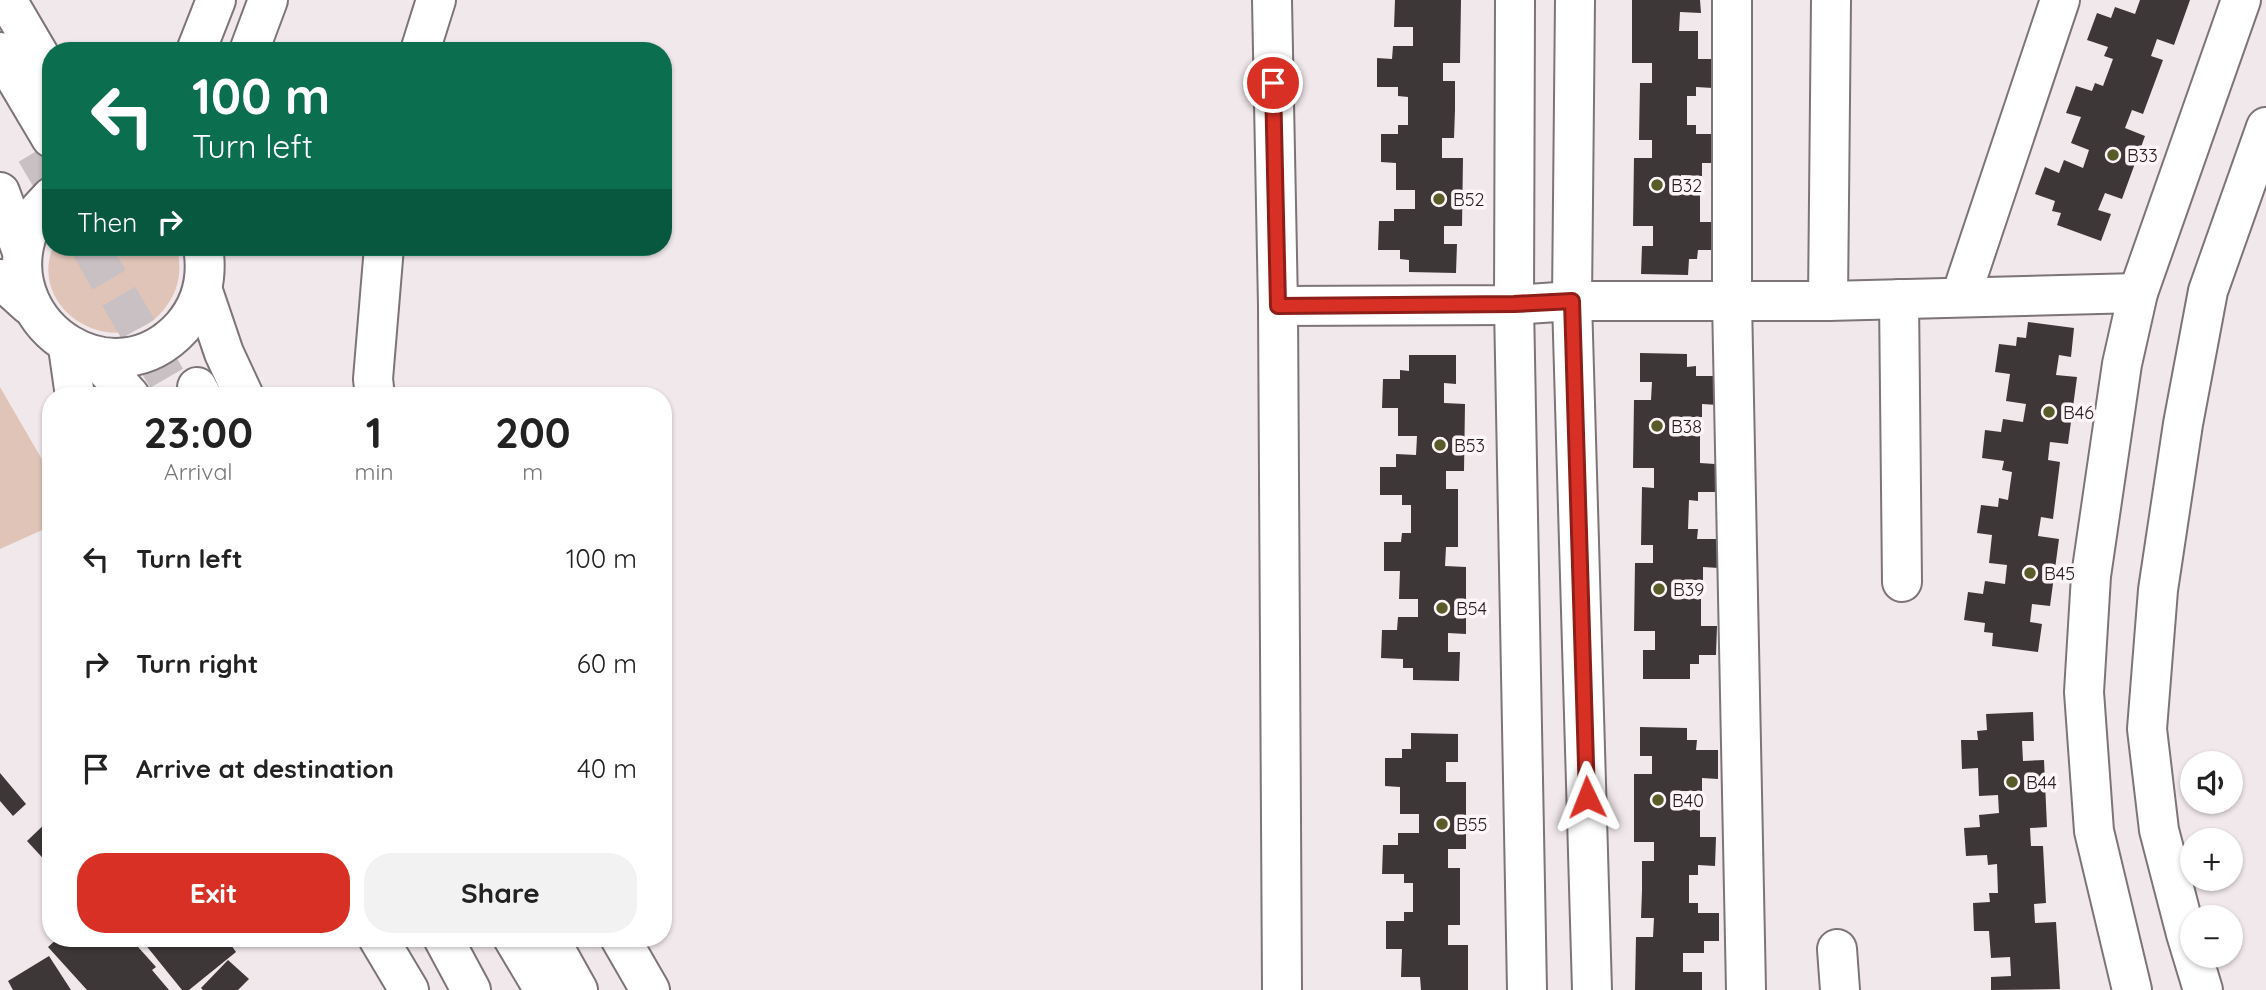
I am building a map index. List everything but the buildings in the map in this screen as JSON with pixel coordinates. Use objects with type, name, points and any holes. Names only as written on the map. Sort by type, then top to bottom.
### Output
[{"type":"main road","points":[[7,0],[42,60]]},
{"type":"main road","points":[[252,42],[268,0]]},
{"type":"main road","points":[[423,42],[436,0]]},
{"type":"main road","points":[[1272,0],[1278,306],[1282,990]]},
{"type":"main road","points":[[1515,0],[1514,304],[1527,990]]},
{"type":"main road","points":[[1575,0],[1572,301],[1592,990]]},
{"type":"main road","points":[[1732,0],[1732,301],[1746,990]]},
{"type":"main road","points":[[1828,301],[1831,0]]},
{"type":"main road","points":[[1962,296],[2060,0]]},
{"type":"main road","points":[[2132,990],[2094,831],[2084,692],[2091,576],[2122,364],[2138,293],[2241,0]]},
{"type":"main road","points":[[0,52],[42,143]]},
{"type":"main road","points":[[0,94],[42,144]]},
{"type":"main road","points":[[2203,990],[2159,830],[2147,729],[2158,590],[2183,424],[2208,291],[2266,127]]},
{"type":"main road","points":[[0,192],[11,264],[20,278],[29,305],[45,329],[81,352],[120,387]]},
{"type":"main road","points":[[11,264],[33,219],[42,208]]},
{"type":"main road","points":[[374,387],[383,256]]},
{"type":"main road","points":[[81,352],[122,359],[149,352],[173,337],[191,316],[204,262]]},
{"type":"main road","points":[[204,262],[224,353],[240,387]]},
{"type":"main road","points":[[1278,306],[1572,301],[1828,301],[2138,293]]},
{"type":"main road","points":[[1899,299],[1902,582]]},
{"type":"main road","points":[[76,387],[81,352]]},
{"type":"main road","points":[[383,947],[409,990]]},
{"type":"main road","points":[[448,947],[471,990]]},
{"type":"main road","points":[[495,947],[520,990]]},
{"type":"main road","points":[[518,947],[544,990]]},
{"type":"main road","points":[[554,947],[578,990]]},
{"type":"main road","points":[[625,947],[650,990]]},
{"type":"main road","points":[[1836,949],[1840,990]]},
{"type":"shaded area","points":[[51,256],[178,256],[178,280],[171,299],[153,320],[131,331],[108,332],[86,326],[67,313],[54,294],[48,272]]},
{"type":"shaded area","points":[[0,387],[42,459],[42,530],[0,549]]},
{"type":"tunnel","points":[[35,152],[42,164]]},
{"type":"tunnel","points":[[95,256],[172,387]]},
{"type":"place","name":"B33","points":[[2113,155]]},
{"type":"place","name":"B32","points":[[1657,185]]},
{"type":"place","name":"B52","points":[[1439,199]]},
{"type":"place","name":"B46","points":[[2049,412]]},
{"type":"place","name":"B38","points":[[1657,426]]},
{"type":"place","name":"B53","points":[[1440,445]]},
{"type":"place","name":"B45","points":[[2030,573]]},
{"type":"place","name":"B39","points":[[1659,589]]},
{"type":"place","name":"B54","points":[[1442,608]]},
{"type":"place","name":"B44","points":[[2012,782]]},
{"type":"place","name":"B40","points":[[1658,800]]},
{"type":"place","name":"B55","points":[[1442,824]]},
{"type":"route","points":[[1273,83],[1278,306],[1572,301],[1587,797]]}]
